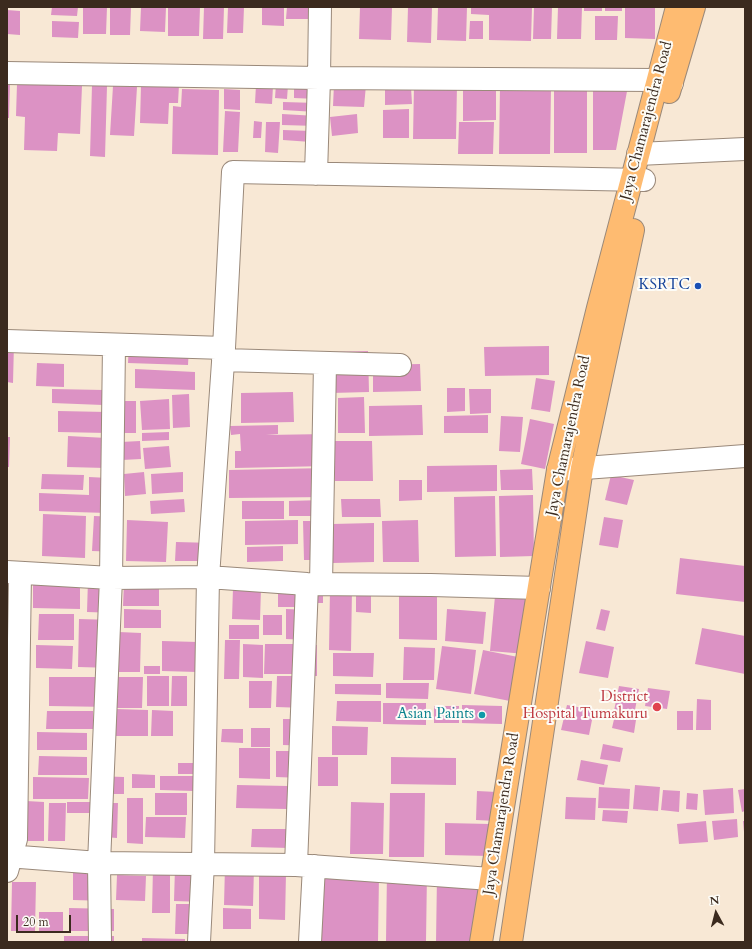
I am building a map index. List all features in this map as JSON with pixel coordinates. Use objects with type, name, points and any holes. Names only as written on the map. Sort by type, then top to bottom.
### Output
[{"type":"main road","name":"Jaya Chamarajendra Road","points":[[665,82],[677,7]]},
{"type":"main road","name":"Jaya Chamarajendra Road","points":[[511,942],[582,468],[638,180],[644,153],[665,82],[694,7]]},
{"type":"main road","name":"Jaya Chamarajendra Road","points":[[481,942],[558,470],[598,308],[638,180]]},
{"type":"street","points":[[316,174],[320,7]]},
{"type":"street","points":[[7,73],[665,82]]},
{"type":"street","points":[[644,153],[745,149]]},
{"type":"street","points":[[199,942],[203,863],[208,577],[224,354],[233,172],[638,180]]},
{"type":"street","points":[[7,342],[114,345],[325,363],[400,365]]},
{"type":"street","points":[[100,942],[100,863],[111,578],[114,345]]},
{"type":"street","points":[[310,942],[305,865],[314,584],[325,363]]},
{"type":"street","points":[[558,470],[745,456]]},
{"type":"street","points":[[491,879],[305,865],[8,861],[16,839],[10,569],[111,578],[208,577],[314,584],[539,588]]},
{"type":"building","points":[[52,7],[78,7],[77,16],[51,15]]},
{"type":"building","points":[[83,7],[107,7],[106,34],[83,34]]},
{"type":"building","points":[[110,7],[131,7],[130,35],[110,35]]},
{"type":"building","points":[[141,7],[166,7],[165,32],[140,31]]},
{"type":"building","points":[[168,7],[200,7],[199,36],[168,36]]},
{"type":"building","points":[[204,7],[224,7],[223,39],[203,39]]},
{"type":"building","points":[[228,7],[244,7],[243,33],[227,33]]},
{"type":"building","points":[[262,7],[284,7],[284,26],[262,25]]},
{"type":"building","points":[[287,7],[311,7],[311,19],[286,19]]},
{"type":"building","points":[[360,7],[392,7],[391,40],[359,39]]},
{"type":"building","points":[[408,7],[432,7],[431,43],[407,42]]},
{"type":"building","points":[[438,7],[467,7],[466,41],[437,40]]},
{"type":"building","points":[[471,7],[532,7],[531,41],[489,40],[489,15],[471,14]]},
{"type":"building","points":[[534,7],[552,7],[551,39],[533,39]]},
{"type":"building","points":[[558,7],[582,7],[581,39],[557,39]]},
{"type":"building","points":[[584,7],[602,7],[602,11],[584,11]]},
{"type":"building","points":[[605,7],[622,7],[622,11],[605,11]]},
{"type":"building","points":[[625,7],[655,7],[655,39],[625,38]]},
{"type":"building","points":[[7,10],[20,11],[20,35],[7,34]]},
{"type":"building","points":[[595,16],[618,16],[617,40],[595,40]]},
{"type":"building","points":[[52,21],[79,22],[78,38],[52,37]]},
{"type":"building","points":[[470,21],[483,21],[483,39],[469,39]]},
{"type":"building","points":[[7,82],[10,82],[9,118],[7,118]]},
{"type":"building","points":[[17,84],[82,86],[80,134],[58,133],[57,151],[24,150],[25,117],[16,116]]},
{"type":"building","points":[[276,84],[288,85],[287,99],[275,98]]},
{"type":"building","points":[[334,84],[366,85],[364,107],[333,106]]},
{"type":"building","points":[[414,84],[457,84],[456,139],[413,139]]},
{"type":"building","points":[[92,85],[107,86],[105,157],[90,156]]},
{"type":"building","points":[[141,85],[179,85],[178,103],[169,103],[168,124],[140,123]]},
{"type":"building","points":[[256,85],[273,86],[272,104],[255,103]]},
{"type":"building","points":[[113,86],[137,87],[134,136],[110,135]]},
{"type":"building","points":[[294,86],[318,87],[317,99],[294,98]]},
{"type":"building","points":[[496,86],[496,120],[463,121],[463,87]]},
{"type":"building","points":[[500,86],[551,87],[550,154],[499,154]]},
{"type":"building","points":[[593,86],[628,86],[616,150],[593,150]]},
{"type":"building","points":[[385,87],[411,87],[412,104],[385,105]]},
{"type":"building","points":[[182,89],[219,90],[218,155],[172,154],[173,106],[181,107]]},
{"type":"building","points":[[224,89],[240,90],[240,110],[224,109]]},
{"type":"building","points":[[554,90],[587,90],[587,153],[554,153]]},
{"type":"building","points":[[283,102],[317,103],[316,112],[283,110]]},
{"type":"building","points":[[409,109],[409,138],[383,138],[383,110]]},
{"type":"building","points":[[225,111],[240,112],[238,152],[223,152]]},
{"type":"building","points":[[282,114],[317,116],[317,126],[282,125]]},
{"type":"building","points":[[357,114],[358,133],[332,136],[330,117]]},
{"type":"building","points":[[254,121],[262,122],[261,138],[253,138]]},
{"type":"building","points":[[266,122],[280,122],[278,153],[265,152]]},
{"type":"building","points":[[459,122],[494,122],[493,154],[458,154]]},
{"type":"building","points":[[283,130],[312,131],[311,142],[283,140]]},
{"type":"building","points":[[7,343],[14,343],[13,383],[7,382]]},
{"type":"building","points":[[129,344],[189,346],[188,365],[128,363]]},
{"type":"building","points":[[549,346],[549,375],[485,376],[484,347]]},
{"type":"building","points":[[368,351],[369,392],[331,393],[331,352]]},
{"type":"building","points":[[37,363],[64,364],[64,387],[36,386]]},
{"type":"building","points":[[420,364],[421,391],[373,392],[373,365]]},
{"type":"building","points":[[135,369],[195,372],[195,390],[135,388]]},
{"type":"building","points":[[536,378],[555,381],[550,412],[531,409]]},
{"type":"building","points":[[447,388],[465,388],[465,411],[447,412]]},
{"type":"building","points":[[52,389],[104,390],[103,405],[52,403]]},
{"type":"building","points":[[469,389],[491,389],[491,413],[470,414]]},
{"type":"building","points":[[293,392],[294,422],[241,423],[241,393]]},
{"type":"building","points":[[189,394],[190,427],[173,428],[172,395]]},
{"type":"building","points":[[364,397],[365,433],[338,433],[338,398]]},
{"type":"building","points":[[169,399],[170,429],[142,430],[140,401]]},
{"type":"building","points":[[124,401],[136,401],[136,433],[124,433]]},
{"type":"building","points":[[422,405],[423,435],[369,436],[369,406]]},
{"type":"building","points":[[58,411],[107,412],[107,433],[58,432]]},
{"type":"building","points":[[488,415],[488,433],[444,433],[444,416]]},
{"type":"building","points":[[501,416],[523,417],[520,452],[499,451]]},
{"type":"building","points":[[530,419],[554,424],[545,469],[521,464]]},
{"type":"building","points":[[278,425],[278,434],[266,435],[327,434],[328,466],[235,468],[235,451],[241,451],[240,434],[231,435],[230,426]]},
{"type":"building","points":[[169,432],[169,440],[142,441],[142,433]]},
{"type":"building","points":[[68,436],[107,438],[106,468],[67,467]]},
{"type":"building","points":[[7,437],[10,437],[9,467],[7,467]]},
{"type":"building","points":[[140,441],[141,459],[122,460],[121,442]]},
{"type":"building","points":[[334,441],[372,441],[373,481],[335,481]]},
{"type":"building","points":[[169,446],[171,467],[145,469],[143,448]]},
{"type":"building","points":[[497,465],[497,491],[427,492],[427,466]]},
{"type":"building","points":[[327,468],[328,497],[229,498],[229,470]]},
{"type":"building","points":[[532,469],[533,490],[501,490],[500,470]]},
{"type":"building","points":[[144,472],[146,494],[125,496],[124,474]]},
{"type":"building","points":[[183,472],[183,492],[152,494],[151,474]]},
{"type":"building","points":[[42,474],[84,475],[83,490],[41,489]]},
{"type":"building","points":[[611,475],[634,480],[627,505],[605,500]]},
{"type":"building","points":[[89,477],[109,478],[108,513],[39,511],[39,493],[89,495]]},
{"type":"building","points":[[399,480],[422,480],[422,500],[399,501]]},
{"type":"building","points":[[533,495],[534,556],[500,557],[499,496]]},
{"type":"building","points":[[495,496],[496,556],[455,557],[454,497]]},
{"type":"building","points":[[184,499],[185,512],[151,514],[150,501]]},
{"type":"building","points":[[341,499],[380,499],[381,517],[342,517]]},
{"type":"building","points":[[323,500],[323,516],[289,516],[289,501]]},
{"type":"building","points":[[242,501],[284,501],[284,519],[242,519]]},
{"type":"building","points":[[43,514],[86,516],[85,558],[42,556]]},
{"type":"building","points":[[94,516],[121,517],[120,552],[92,551]]},
{"type":"building","points":[[604,517],[623,520],[618,548],[599,545]]},
{"type":"building","points":[[127,520],[168,522],[166,562],[126,561]]},
{"type":"building","points":[[298,520],[298,544],[245,545],[245,521]]},
{"type":"building","points":[[418,520],[419,562],[383,562],[382,521]]},
{"type":"building","points":[[303,521],[317,521],[317,560],[304,560]]},
{"type":"building","points":[[374,523],[374,562],[333,563],[332,524]]},
{"type":"building","points":[[176,542],[214,543],[214,561],[175,561]]},
{"type":"building","points":[[283,546],[283,561],[247,562],[247,547]]},
{"type":"building","points":[[680,558],[745,566],[745,602],[676,594]]},
{"type":"building","points":[[7,577],[10,577],[10,594],[7,594]]},
{"type":"building","points":[[33,579],[80,580],[80,609],[33,608]]},
{"type":"building","points":[[88,580],[118,580],[117,613],[87,612]]},
{"type":"building","points":[[124,583],[159,583],[159,606],[123,606]]},
{"type":"building","points":[[278,583],[312,583],[312,607],[278,607]]},
{"type":"building","points":[[356,584],[371,585],[371,613],[356,612]]},
{"type":"building","points":[[314,586],[323,587],[323,603],[314,603]]},
{"type":"building","points":[[233,588],[261,588],[260,620],[232,619]]},
{"type":"building","points":[[330,589],[352,589],[351,651],[329,650]]},
{"type":"building","points":[[399,593],[437,593],[437,640],[399,639]]},
{"type":"building","points":[[495,596],[531,600],[526,654],[490,651]]},
{"type":"building","points":[[124,609],[161,610],[161,628],[124,628]]},
{"type":"building","points":[[286,609],[308,610],[307,640],[286,639]]},
{"type":"building","points":[[447,609],[486,612],[483,644],[445,641]]},
{"type":"building","points":[[601,609],[610,611],[605,631],[596,629]]},
{"type":"building","points":[[39,614],[74,614],[74,640],[38,640]]},
{"type":"building","points":[[263,615],[282,615],[282,635],[263,635]]},
{"type":"building","points":[[79,619],[114,620],[114,668],[78,667]]},
{"type":"building","points":[[229,625],[259,625],[259,639],[229,639]]},
{"type":"building","points":[[702,628],[745,636],[745,674],[695,664]]},
{"type":"building","points":[[119,632],[141,633],[140,672],[118,672]]},
{"type":"building","points":[[225,640],[240,640],[239,679],[224,679]]},
{"type":"building","points":[[162,641],[198,642],[197,672],[162,671]]},
{"type":"building","points":[[586,641],[614,647],[608,678],[579,673]]},
{"type":"building","points":[[243,644],[263,645],[263,678],[243,677]]},
{"type":"building","points":[[265,644],[297,644],[296,674],[264,674]]},
{"type":"building","points":[[36,645],[73,646],[72,669],[36,668]]},
{"type":"building","points":[[301,645],[317,645],[317,676],[305,676],[305,708],[276,707],[277,676],[301,676]]},
{"type":"building","points":[[442,646],[476,650],[471,694],[436,689]]},
{"type":"building","points":[[404,647],[435,648],[434,680],[403,680]]},
{"type":"building","points":[[483,650],[518,657],[510,701],[474,694]]},
{"type":"building","points":[[333,653],[374,653],[373,677],[333,676]]},
{"type":"building","points":[[144,666],[160,666],[160,674],[144,674]]},
{"type":"building","points":[[147,676],[169,676],[169,706],[147,706]]},
{"type":"building","points":[[172,676],[187,676],[187,706],[171,706]]},
{"type":"building","points":[[49,677],[111,677],[110,707],[49,706]]},
{"type":"building","points":[[117,677],[143,677],[142,708],[117,708]]},
{"type":"building","points":[[249,681],[272,681],[271,708],[249,708]]},
{"type":"building","points":[[386,683],[429,683],[428,699],[386,698]]},
{"type":"building","points":[[335,684],[381,684],[381,695],[335,694]]},
{"type":"building","points":[[619,686],[639,689],[634,715],[614,711]]},
{"type":"building","points":[[648,688],[670,691],[667,709],[645,706]]},
{"type":"building","points":[[697,699],[711,700],[711,730],[696,730]]},
{"type":"building","points":[[337,701],[381,701],[381,722],[336,721]]},
{"type":"building","points":[[383,703],[426,703],[426,725],[383,724]]},
{"type":"building","name":"Asian Paints","points":[[462,705],[502,706],[502,724],[462,723]]},
{"type":"building","points":[[567,705],[594,710],[589,735],[561,730]]},
{"type":"building","points":[[434,706],[459,706],[459,723],[434,723]]},
{"type":"building","points":[[115,709],[148,710],[148,736],[114,736]]},
{"type":"building","points":[[152,710],[173,711],[173,736],[151,736]]},
{"type":"building","points":[[47,711],[93,711],[93,729],[46,729]]},
{"type":"building","points":[[677,711],[693,711],[693,730],[677,730]]},
{"type":"building","points":[[615,715],[636,720],[634,733],[612,728]]},
{"type":"building","points":[[283,719],[310,719],[310,746],[283,745]]},
{"type":"building","points":[[332,726],[368,727],[367,755],[332,755]]},
{"type":"building","points":[[251,728],[270,728],[270,747],[251,747]]},
{"type":"building","points":[[222,729],[243,729],[243,743],[221,742]]},
{"type":"building","points":[[37,732],[87,733],[87,750],[37,750]]},
{"type":"building","points":[[603,744],[623,748],[620,762],[600,759]]},
{"type":"building","points":[[239,748],[270,748],[270,779],[239,778]]},
{"type":"building","points":[[276,751],[304,751],[303,778],[276,777]]},
{"type":"building","points":[[39,756],[87,757],[87,775],[38,775]]},
{"type":"building","points":[[318,757],[338,757],[338,786],[318,786]]},
{"type":"building","points":[[391,757],[456,758],[456,785],[391,784]]},
{"type":"building","points":[[581,760],[608,765],[604,785],[577,780]]},
{"type":"building","points":[[178,763],[193,763],[193,774],[178,774]]},
{"type":"building","points":[[132,774],[155,775],[155,788],[132,788]]},
{"type":"building","points":[[94,776],[124,777],[124,794],[94,794]]},
{"type":"building","points":[[160,776],[194,776],[194,791],[160,790]]},
{"type":"building","points":[[33,777],[89,778],[88,799],[33,799]]},
{"type":"building","points":[[237,785],[288,786],[287,809],[236,808]]},
{"type":"building","points":[[635,785],[660,787],[658,811],[633,809]]},
{"type":"building","points":[[599,787],[630,789],[629,809],[598,808]]},
{"type":"building","points":[[733,788],[734,813],[705,815],[703,790]]},
{"type":"building","points":[[745,789],[745,811],[742,812],[738,790]]},
{"type":"building","points":[[663,790],[680,791],[679,812],[661,810]]},
{"type":"building","points":[[477,791],[497,792],[496,821],[476,820]]},
{"type":"building","points":[[155,793],[187,793],[187,815],[155,815]]},
{"type":"building","points":[[390,793],[425,793],[424,857],[389,857]]},
{"type":"building","points":[[687,793],[698,794],[697,810],[686,809]]},
{"type":"building","points":[[566,797],[596,798],[595,820],[565,819]]},
{"type":"building","points":[[127,798],[143,798],[143,844],[127,843]]},
{"type":"building","points":[[26,801],[44,802],[44,841],[25,841]]},
{"type":"building","points":[[67,802],[92,802],[92,813],[67,813]]},
{"type":"building","points":[[351,802],[384,803],[383,854],[350,854]]},
{"type":"building","points":[[49,803],[66,803],[65,841],[48,841]]},
{"type":"building","points":[[104,803],[118,803],[117,838],[104,837]]},
{"type":"building","points":[[603,810],[628,811],[627,823],[602,821]]},
{"type":"building","points":[[146,817],[186,817],[185,838],[145,837]]},
{"type":"building","points":[[737,819],[738,837],[714,840],[712,821]]},
{"type":"building","points":[[706,821],[708,842],[679,844],[677,824]]},
{"type":"building","points":[[743,821],[745,821],[745,832],[744,832]]},
{"type":"building","points":[[445,823],[490,824],[489,856],[445,855]]},
{"type":"building","points":[[252,829],[289,829],[289,848],[251,847]]},
{"type":"building","points":[[73,865],[107,866],[107,901],[73,900]]},
{"type":"building","points":[[225,866],[254,867],[253,906],[224,905]]},
{"type":"building","points":[[153,867],[170,867],[170,913],[152,913]]},
{"type":"building","points":[[175,868],[205,868],[204,902],[174,901]]},
{"type":"building","points":[[387,872],[427,872],[426,941],[386,941]]},
{"type":"building","points":[[259,873],[286,873],[285,920],[259,919]]},
{"type":"building","points":[[319,874],[379,875],[378,942],[319,941]]},
{"type":"building","points":[[117,875],[146,876],[145,901],[116,900]]},
{"type":"building","points":[[437,876],[480,876],[479,942],[436,942]]},
{"type":"building","points":[[12,882],[36,882],[35,931],[11,931]]},
{"type":"building","points":[[176,904],[195,904],[194,934],[175,934]]},
{"type":"building","points":[[69,908],[114,909],[114,931],[69,931]]},
{"type":"building","points":[[223,908],[251,909],[251,929],[223,929]]},
{"type":"building","points":[[39,912],[63,912],[63,933],[39,933]]},
{"type":"building","points":[[64,936],[114,936],[114,942],[64,942]]},
{"type":"building","points":[[142,938],[185,939],[185,942],[142,942]]},
{"type":"place","name":"KSRTC","points":[[698,286]]},
{"type":"place","name":"District Hospital Tumakuru","points":[[657,707]]},
{"type":"place","name":"Asian Paints","points":[[482,715]]}]
